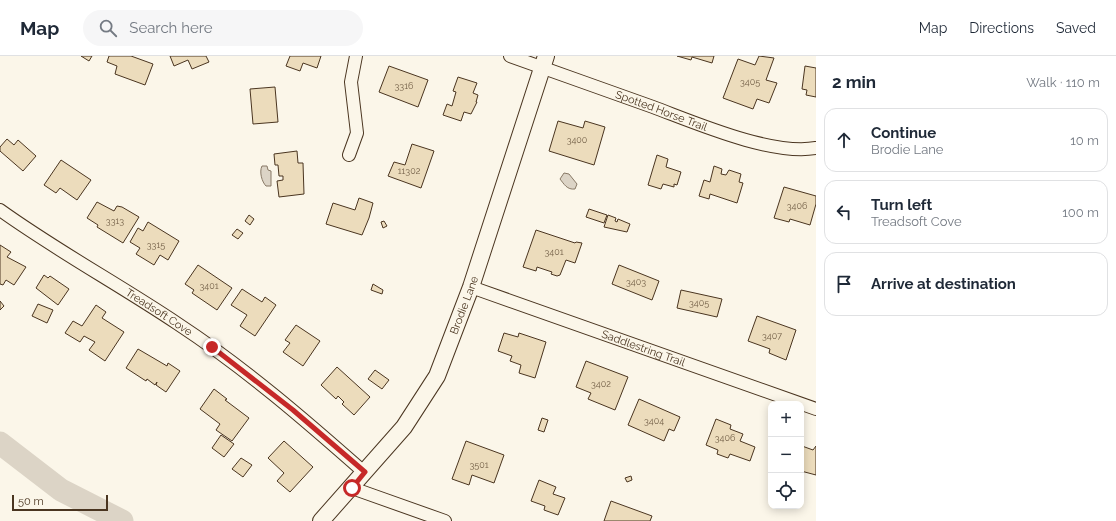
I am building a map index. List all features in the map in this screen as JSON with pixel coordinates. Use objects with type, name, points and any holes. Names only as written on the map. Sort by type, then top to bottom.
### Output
[{"type":"main road","name":"Brodie Lane","points":[[321,521],[352,488],[404,427],[437,376],[471,286],[544,61]]},
{"type":"street","points":[[349,155],[357,133],[351,82],[356,56]]},
{"type":"street","name":"Spotted Horse Trail","points":[[510,56],[544,61],[696,123],[764,146],[808,150],[816,148]]},
{"type":"street","name":"Treadsoft Cove","points":[[0,210],[212,347],[293,410],[365,472]]},
{"type":"street","name":"Saddlestring Trail","points":[[471,286],[816,409]]},
{"type":"street","points":[[352,488],[445,521]]},
{"type":"shaded area","points":[[262,166],[267,166],[268,170],[271,171],[271,186],[266,186],[263,182],[261,177]]},
{"type":"shaded area","points":[[564,173],[569,174],[577,184],[575,189],[568,188],[564,185],[560,179]]},
{"type":"building","points":[[81,56],[92,56],[89,61]]},
{"type":"building","points":[[109,56],[131,56],[153,64],[145,85],[115,74],[117,66],[107,62]]},
{"type":"building","points":[[170,56],[206,56],[209,62],[192,69],[188,60],[174,66]]},
{"type":"building","points":[[290,56],[321,56],[317,68],[303,63],[300,71],[286,66]]},
{"type":"building","points":[[677,56],[714,56],[712,63],[692,57],[691,60]]},
{"type":"building","points":[[759,56],[774,58],[766,80],[777,83],[769,103],[757,99],[753,109],[723,98],[738,59],[755,65]]},
{"type":"building","points":[[389,66],[428,80],[418,107],[379,92]]},
{"type":"building","points":[[805,66],[816,68],[816,97],[806,95],[807,90],[802,89]]},
{"type":"building","points":[[458,77],[477,83],[473,93],[478,95],[477,102],[471,114],[464,112],[461,121],[443,115],[447,104],[452,106],[456,92],[453,91]]},
{"type":"building","points":[[275,87],[278,122],[253,124],[250,89]]},
{"type":"building","points":[[558,121],[583,128],[585,121],[605,127],[594,165],[549,151]]},
{"type":"building","points":[[7,139],[14,145],[18,140],[36,156],[23,171],[0,151],[0,147]]},
{"type":"building","points":[[412,144],[434,151],[421,188],[388,176],[394,162],[405,165]]},
{"type":"building","points":[[297,151],[298,163],[303,163],[304,194],[279,197],[277,181],[283,180],[283,176],[279,176],[278,165],[275,165],[274,154]]},
{"type":"building","points":[[657,155],[668,159],[666,167],[681,172],[677,185],[674,184],[674,187],[663,184],[661,189],[648,185]]},
{"type":"building","points":[[61,160],[91,180],[77,200],[60,188],[56,193],[44,185]]},
{"type":"building","points":[[714,166],[722,169],[721,174],[726,175],[729,170],[741,174],[739,182],[743,183],[737,203],[710,194],[709,199],[699,196],[704,180],[710,182]]},
{"type":"building","points":[[784,187],[816,196],[816,204],[810,225],[790,219],[789,222],[774,218]]},
{"type":"building","points":[[359,198],[373,203],[362,235],[326,224],[333,203],[355,210]]},
{"type":"building","points":[[97,202],[114,211],[117,206],[122,207],[139,217],[123,243],[97,227],[98,225],[87,218]]},
{"type":"building","points":[[589,209],[607,215],[604,223],[586,217]]},
{"type":"building","points":[[249,215],[254,219],[250,225],[245,221]]},
{"type":"building","points":[[608,215],[616,218],[615,221],[617,222],[618,219],[630,224],[627,232],[604,227]]},
{"type":"building","points":[[384,221],[387,226],[383,228],[381,222]]},
{"type":"building","points":[[148,222],[179,241],[168,260],[160,255],[154,265],[136,254],[140,248],[130,242],[138,228],[143,231]]},
{"type":"building","points":[[237,229],[243,233],[238,239],[232,235]]},
{"type":"building","points":[[536,230],[575,243],[582,243],[575,263],[566,260],[560,275],[557,276],[551,274],[552,272],[537,267],[536,271],[523,267]]},
{"type":"building","points":[[0,245],[11,252],[7,257],[26,267],[14,285],[6,280],[3,285],[0,284]]},
{"type":"building","points":[[198,265],[232,288],[217,310],[192,293],[194,290],[185,284]]},
{"type":"building","points":[[619,265],[659,281],[652,300],[612,284]]},
{"type":"building","points":[[44,275],[48,278],[50,276],[69,289],[58,305],[36,288]]},
{"type":"building","points":[[373,284],[383,290],[382,294],[371,290]]},
{"type":"building","points":[[242,289],[262,302],[265,297],[276,305],[255,336],[240,326],[247,315],[231,305]]},
{"type":"building","points":[[681,290],[722,299],[717,317],[677,308]]},
{"type":"building","points":[[0,301],[4,306],[0,310]]},
{"type":"building","points":[[38,304],[53,310],[47,323],[32,316]]},
{"type":"building","points":[[96,305],[106,312],[102,318],[124,332],[105,361],[89,350],[95,342],[84,336],[80,342],[65,333],[73,321],[82,326]]},
{"type":"building","points":[[757,316],[796,330],[786,360],[769,353],[770,349],[748,341]]},
{"type":"building","points":[[296,325],[320,341],[303,366],[283,352],[290,343],[285,340]]},
{"type":"building","points":[[504,333],[518,337],[519,333],[546,342],[535,378],[519,373],[521,365],[510,361],[512,356],[498,351]]},
{"type":"building","points":[[138,349],[167,366],[168,363],[180,371],[166,392],[156,385],[157,382],[155,385],[147,379],[146,381],[126,368]]},
{"type":"building","points":[[586,361],[628,377],[615,410],[588,399],[591,393],[576,387]]},
{"type":"building","points":[[337,367],[370,397],[354,415],[342,404],[344,402],[338,396],[336,399],[321,385]]},
{"type":"building","points":[[375,370],[389,380],[382,389],[368,379]]},
{"type":"building","points":[[214,389],[227,399],[225,400],[249,418],[232,441],[216,430],[220,424],[200,409]]},
{"type":"building","points":[[639,399],[680,417],[674,431],[669,429],[664,441],[628,425]]},
{"type":"building","points":[[542,418],[548,420],[544,432],[538,430]]},
{"type":"building","points":[[716,419],[731,425],[730,429],[743,434],[740,441],[755,447],[750,461],[730,454],[728,458],[717,454],[718,450],[706,445]]},
{"type":"building","points":[[221,435],[234,444],[224,457],[212,448]]},
{"type":"building","points":[[284,441],[313,467],[290,492],[277,481],[284,473],[268,458]]},
{"type":"building","points":[[466,441],[504,455],[494,483],[472,475],[469,485],[452,479]]},
{"type":"building","points":[[816,446],[816,475],[804,472],[804,447],[813,450]]},
{"type":"building","points":[[241,458],[252,465],[243,477],[232,469]]},
{"type":"building","points":[[631,476],[632,480],[627,482],[625,478]]},
{"type":"building","points":[[539,480],[556,487],[553,494],[565,498],[558,515],[544,510],[545,506],[531,501]]},
{"type":"building","points":[[611,501],[652,516],[650,521],[604,521]]},
{"type":"waterway","points":[[0,443],[61,490],[122,521]]},
{"type":"route","points":[[212,347],[293,410],[365,472],[352,488]]}]
